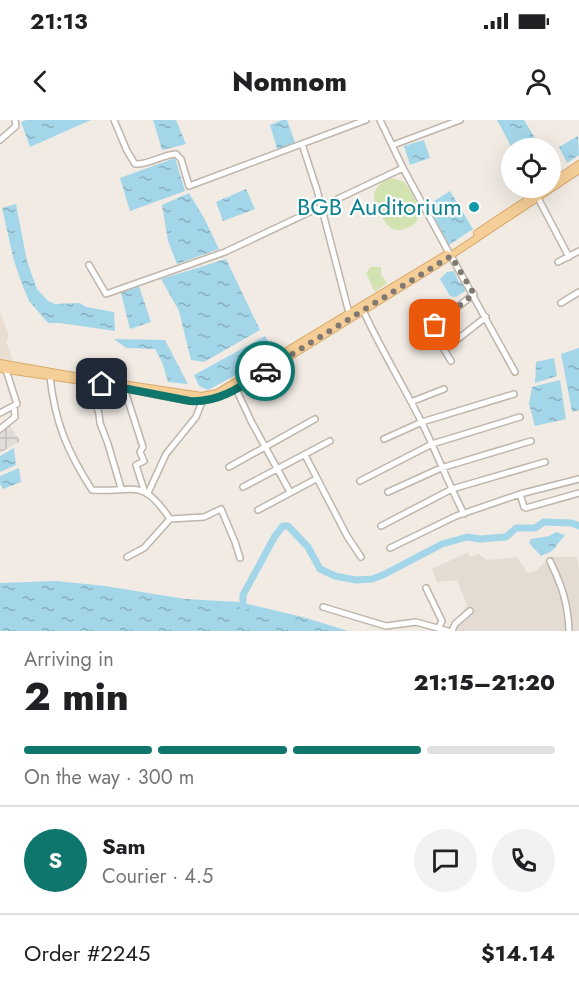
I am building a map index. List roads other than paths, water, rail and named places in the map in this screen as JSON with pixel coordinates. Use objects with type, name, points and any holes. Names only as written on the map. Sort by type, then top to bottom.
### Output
[{"type":"main road","points":[[561,179],[579,170]]},
{"type":"main road","points":[[561,182],[579,170]]},
{"type":"main road","points":[[2,365],[210,396],[450,254],[531,198]]},
{"type":"main road","points":[[2,365],[50,377],[202,402],[236,389],[538,198]]},
{"type":"street","points":[[0,140],[16,126],[15,120]]},
{"type":"street","points":[[114,120],[126,151],[135,164],[142,164],[166,154],[176,154],[182,159],[189,186],[366,120]]},
{"type":"street","points":[[380,120],[403,168],[515,372]]},
{"type":"street","points":[[393,145],[460,120]]},
{"type":"street","points":[[302,144],[349,313]]},
{"type":"street","points":[[89,265],[106,294],[225,252],[403,168]]},
{"type":"street","points":[[538,198],[569,257]]},
{"type":"street","points":[[558,262],[579,251]]},
{"type":"street","points":[[561,303],[579,292]]},
{"type":"street","points":[[451,361],[434,328],[474,294]]},
{"type":"street","points":[[363,310],[422,422],[441,468],[464,514]]},
{"type":"street","points":[[445,349],[486,317]]},
{"type":"street","points":[[0,413],[17,404],[2,365]]},
{"type":"street","points":[[50,377],[55,414],[79,470],[92,490],[121,488],[146,492]]},
{"type":"street","points":[[90,383],[121,488]]},
{"type":"street","points":[[124,388],[143,447],[140,452],[144,461],[136,465],[146,492],[170,519]]},
{"type":"street","points":[[236,389],[290,492]]},
{"type":"street","points":[[411,402],[444,389]]},
{"type":"street","points":[[384,439],[422,422],[514,394]]},
{"type":"street","points":[[146,492],[166,454],[196,417],[202,402]]},
{"type":"street","points":[[0,429],[15,417],[14,405]]},
{"type":"street","points":[[360,481],[432,444],[520,417]]},
{"type":"street","points":[[229,467],[315,419]]},
{"type":"street","points":[[243,487],[330,441]]},
{"type":"street","points":[[388,492],[441,468],[531,441]]},
{"type":"street","points":[[305,455],[353,548],[361,557]]},
{"type":"street","points":[[381,526],[452,489],[545,462]]},
{"type":"street","points":[[258,510],[316,479]]},
{"type":"street","points":[[390,548],[464,514],[520,494],[579,479]]},
{"type":"street","points":[[520,494],[524,507],[526,507],[579,493]]},
{"type":"street","points":[[128,557],[144,548],[170,519],[204,517],[220,509],[240,558]]},
{"type":"street","points":[[550,561],[563,589],[568,608],[569,631]]},
{"type":"street","points":[[426,588],[442,621],[439,627]]},
{"type":"street","points":[[323,607],[386,626],[416,622],[450,631],[470,610]]},
{"type":"water","points":[[26,120],[91,120],[30,147],[21,122]]},
{"type":"water","points":[[153,120],[176,120],[186,144],[162,150]]},
{"type":"water","points":[[287,120],[296,145],[278,152],[270,125]]},
{"type":"water","points":[[497,120],[524,120],[535,138],[507,138]]},
{"type":"water","points":[[578,136],[579,155],[567,163],[561,146]]},
{"type":"water","points":[[424,140],[430,158],[410,165],[404,146]]},
{"type":"water","points":[[175,158],[185,191],[130,211],[120,178]]},
{"type":"water","points":[[246,189],[255,209],[223,221],[216,202]]},
{"type":"water","points":[[450,191],[473,229],[449,245],[428,205]]},
{"type":"water","points":[[189,193],[219,249],[177,264],[168,241],[162,205]]},
{"type":"water","points":[[16,204],[27,261],[37,289],[48,301],[55,304],[80,303],[86,307],[114,312],[115,331],[48,323],[29,301],[14,261],[2,208]]},
{"type":"water","points":[[226,259],[260,330],[204,362],[191,360],[179,311],[161,279]]},
{"type":"water","points":[[454,271],[459,282],[463,282],[468,289],[456,297],[450,296],[440,279],[447,272]]},
{"type":"water","points":[[139,286],[151,322],[130,329],[121,293]]},
{"type":"water","points":[[265,336],[275,354],[208,390],[199,386],[194,375]]},
{"type":"water","points":[[114,339],[165,340],[188,384],[168,382],[155,349],[126,348]]},
{"type":"water","points":[[579,348],[579,410],[572,412],[561,354]]},
{"type":"water","points":[[554,358],[557,376],[535,383],[536,362]]},
{"type":"water","points":[[560,380],[566,419],[535,426],[529,404],[532,387]]},
{"type":"water","points":[[14,448],[16,465],[0,472],[0,456]]},
{"type":"water","points":[[19,468],[21,482],[3,489],[0,476]]},
{"type":"water","points":[[556,532],[565,535],[552,551],[541,556],[529,543],[531,539],[549,536]]},
{"type":"water","points":[[56,581],[105,586],[185,599],[239,602],[303,617],[348,631],[0,631],[0,583]]},
{"type":"waterway","points":[[243,611],[243,595],[275,536],[283,526],[288,526],[308,547],[320,569],[335,576],[356,580],[372,579],[383,575],[442,544],[467,537],[480,539],[506,537],[516,528],[535,528],[544,522],[572,523],[579,526]]},
{"type":"place","name":"BGB Auditorium","points":[[474,207]]}]
